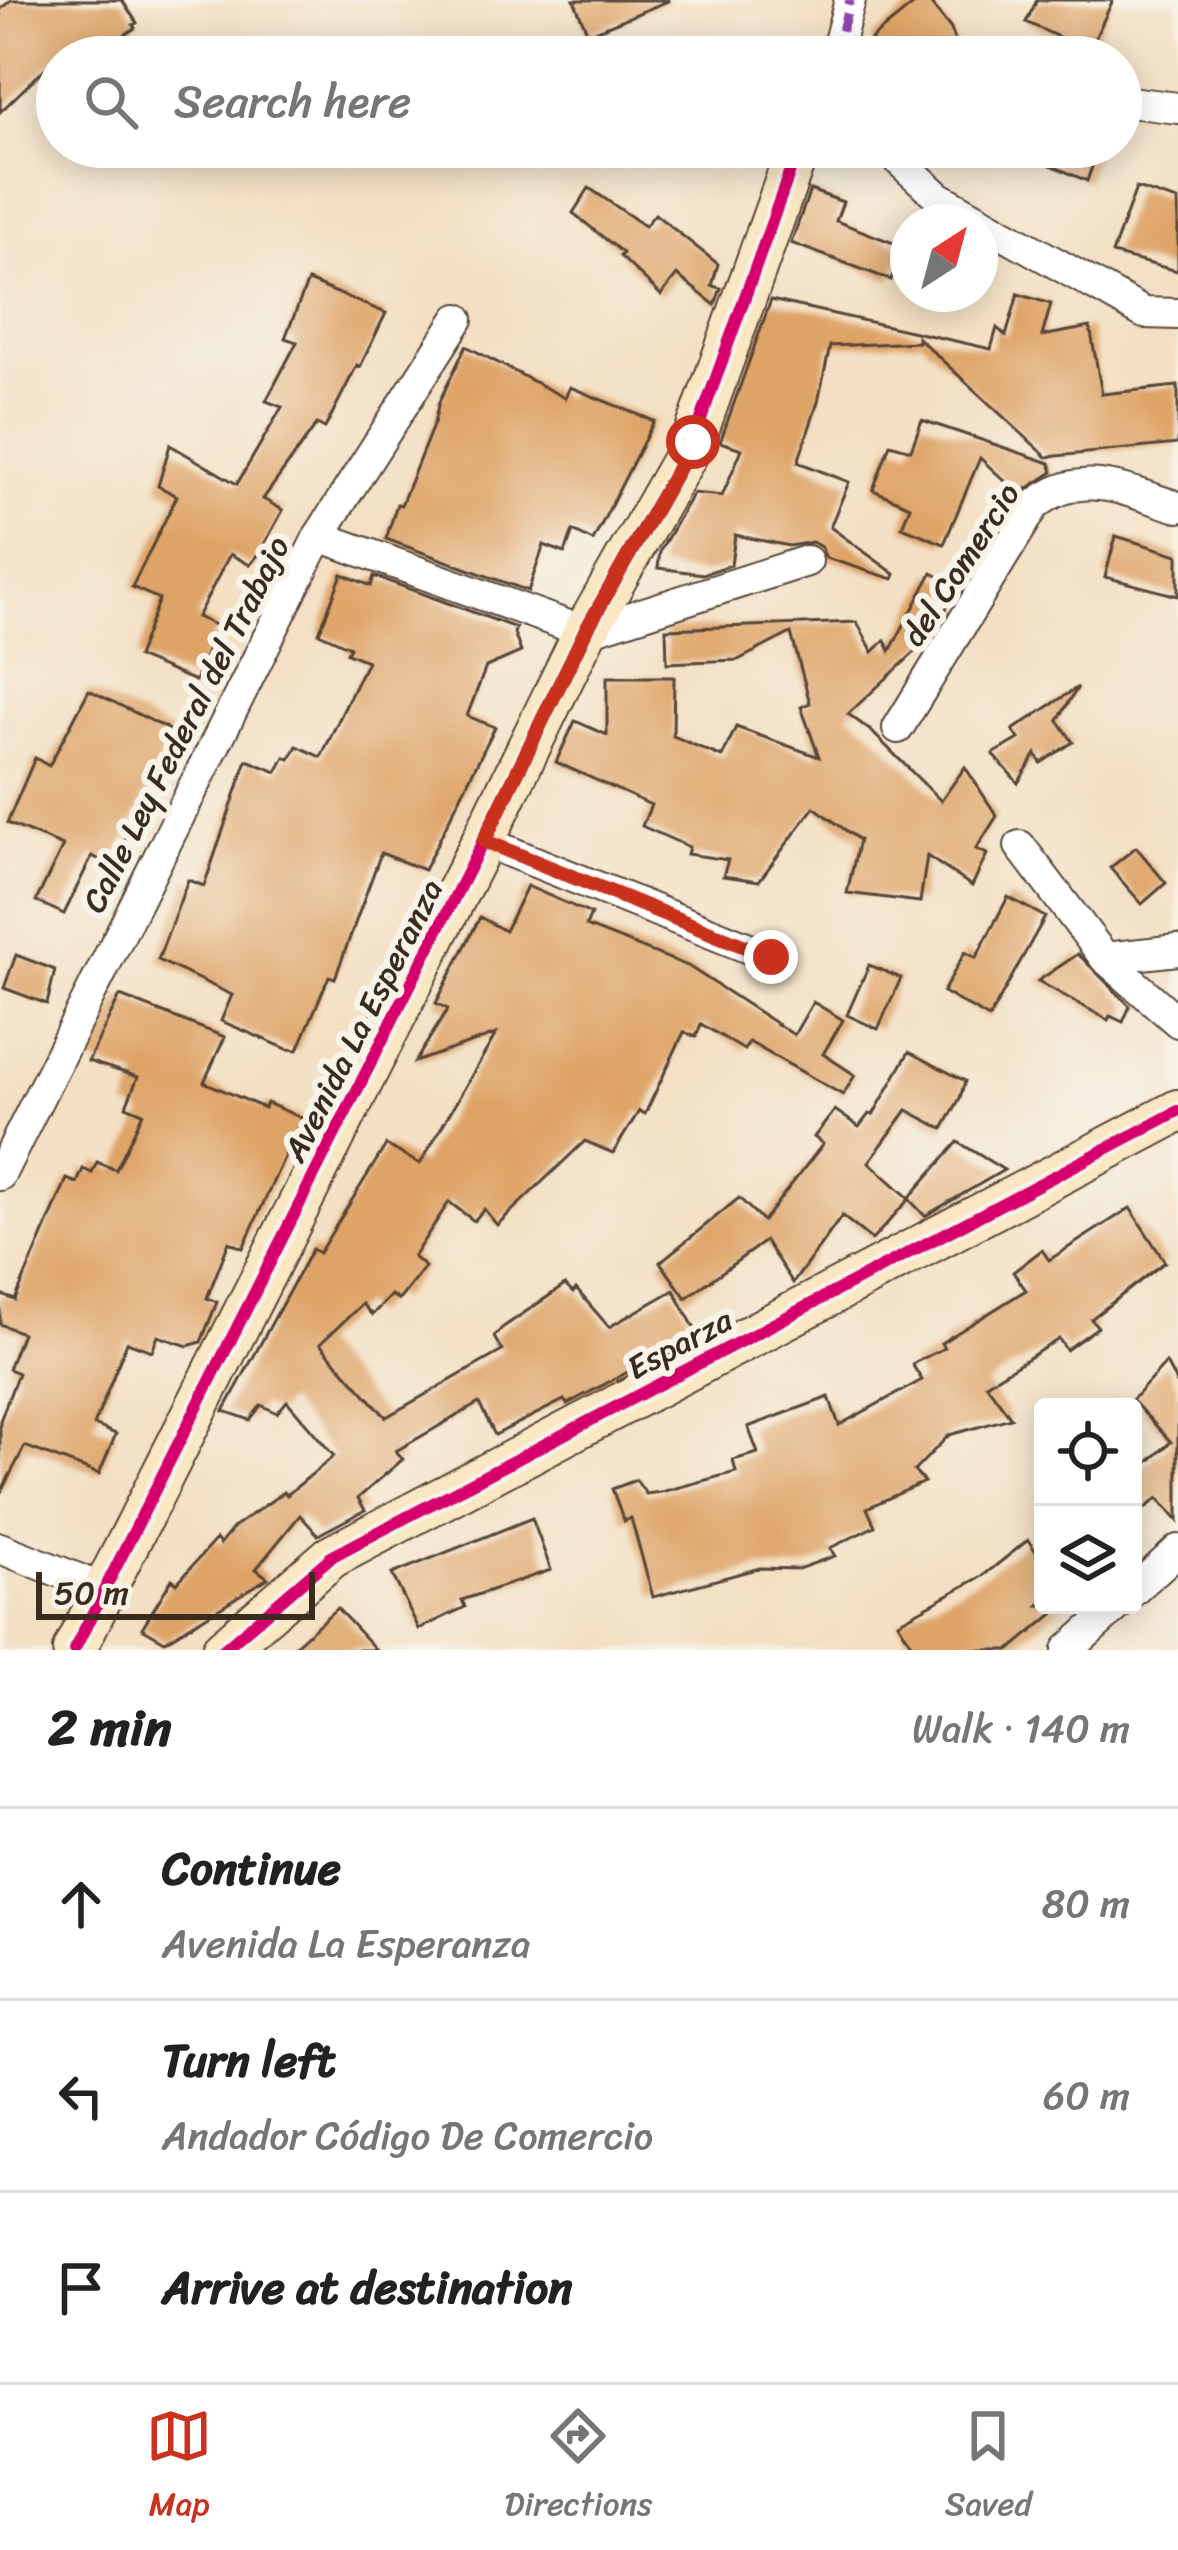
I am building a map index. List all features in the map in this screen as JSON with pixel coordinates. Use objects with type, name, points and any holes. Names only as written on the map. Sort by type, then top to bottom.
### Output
[{"type":"street","points":[[841,36],[850,0]]},
{"type":"street","points":[[1142,104],[1178,108]]},
{"type":"street","name":"Avenida La Esperanza","points":[[74,1650],[585,632],[693,442],[791,168]]},
{"type":"street","points":[[908,168],[939,196],[1144,313],[1178,314]]},
{"type":"street","name":"Calle Ley Federal del Trabajo","points":[[0,1174],[319,536],[458,319]]},
{"type":"street","name":"del Comercio","points":[[898,728],[1034,506],[1054,489],[1074,483],[1100,484],[1178,506]]},
{"type":"street","points":[[319,536],[585,632],[807,561]]},
{"type":"street","points":[[484,841],[771,957]]},
{"type":"street","points":[[1020,847],[1106,958],[1178,1022]]},
{"type":"street","points":[[1106,958],[1178,950]]},
{"type":"street","name":"Esparza","points":[[223,1650],[331,1557],[1178,1111]]},
{"type":"street","points":[[0,1548],[103,1589]]},
{"type":"street","points":[[1142,1583],[1178,1550]]},
{"type":"street","points":[[1068,1650],[1108,1614]]},
{"type":"building","points":[[11,0],[122,0],[137,23],[123,36],[36,36],[36,77],[0,112],[0,10]]},
{"type":"building","points":[[574,0],[668,0],[668,1],[588,34]]},
{"type":"building","points":[[919,0],[928,0],[953,36],[875,36]]},
{"type":"building","points":[[1037,0],[1113,0],[1096,36],[1056,36],[1026,22]]},
{"type":"building","points":[[1058,168],[1092,168],[1087,181]]},
{"type":"building","points":[[589,188],[645,226],[655,214],[718,264],[712,286],[721,288],[715,305],[677,275],[661,295],[620,256],[623,253],[573,213]]},
{"type":"building","points":[[1136,188],[1178,201],[1178,271],[1112,254]]},
{"type":"building","points":[[810,190],[843,202],[836,221],[890,242],[890,280],[791,243]]},
{"type":"building","points":[[308,281],[386,313],[325,428],[317,424],[263,499],[283,510],[259,554],[250,565],[230,554],[197,617],[217,626],[195,681],[137,657],[159,599],[132,587],[177,496],[158,486],[170,445],[237,484],[282,407],[266,401],[297,342],[285,338]]},
{"type":"building","points":[[1018,294],[1051,304],[1042,336],[1090,327],[1102,394],[1178,386],[1178,444],[1047,457],[918,338],[918,342],[830,346],[798,462],[849,482],[830,527],[895,574],[893,579],[826,558],[812,542],[789,546],[735,535],[731,565],[703,574],[658,568],[660,551],[693,493],[722,496],[742,449],[720,442],[771,300],[991,349],[997,328],[1006,336]]},
{"type":"building","points":[[466,346],[565,398],[570,387],[654,421],[593,541],[573,531],[565,553],[544,545],[528,591],[386,539]]},
{"type":"building","points":[[922,420],[1050,463],[1053,472],[1019,494],[980,458],[944,544],[902,527],[910,506],[873,490],[890,444],[911,450]]},
{"type":"building","points":[[1116,536],[1178,555],[1178,596],[1105,577]]},
{"type":"building","points":[[932,573],[958,587],[930,638],[848,714],[941,801],[965,767],[997,816],[976,849],[987,854],[972,886],[927,856],[920,902],[847,893],[859,840],[814,807],[759,881],[723,876],[728,860],[687,854],[689,847],[642,826],[651,805],[556,762],[575,721],[607,735],[607,677],[674,677],[673,736],[722,757],[736,727],[819,757],[801,707],[810,703],[791,633],[738,660],[667,663],[666,629],[857,622],[873,652],[885,640],[890,651]]},
{"type":"building","points":[[342,574],[371,586],[374,576],[516,628],[521,652],[486,667],[467,716],[495,727],[424,870],[381,853],[335,978],[329,976],[298,1050],[287,1049],[221,1021],[232,995],[158,960],[188,880],[204,886],[247,760],[277,772],[297,746],[321,757],[367,661],[319,633]]},
{"type":"building","points":[[1078,687],[1058,720],[1073,742],[1041,763],[1036,754],[1018,783],[993,754],[1019,739],[1013,730]]},
{"type":"building","points":[[89,690],[174,732],[113,866],[92,856],[64,914],[36,901],[63,846],[7,823],[35,758],[49,766]]},
{"type":"building","points":[[1136,847],[1166,883],[1142,904],[1110,868]]},
{"type":"building","points":[[527,886],[591,914],[586,926],[688,966],[794,1035],[813,1002],[843,1020],[823,1054],[855,1075],[843,1095],[749,1042],[744,1050],[701,1024],[696,1037],[684,1032],[645,1114],[639,1111],[613,1153],[585,1141],[497,1225],[484,1209],[474,1221],[449,1202],[413,1257],[425,1267],[399,1300],[391,1295],[372,1315],[362,1304],[320,1344],[386,1417],[502,1351],[494,1337],[502,1328],[565,1285],[573,1293],[576,1289],[609,1327],[674,1290],[698,1335],[567,1404],[564,1400],[495,1435],[479,1403],[396,1451],[403,1459],[358,1498],[365,1510],[318,1535],[300,1515],[256,1569],[268,1578],[165,1641],[142,1628],[172,1579],[177,1583],[216,1539],[220,1544],[234,1527],[284,1492],[287,1495],[334,1456],[287,1401],[277,1413],[261,1405],[250,1420],[224,1411],[312,1249],[319,1253],[386,1145],[420,1164],[496,1034],[415,1062],[448,1009],[436,1003],[480,917],[505,931]]},
{"type":"building","points":[[1008,897],[1045,917],[989,1018],[943,992],[965,952],[976,958]]},
{"type":"building","points":[[1078,954],[1130,1006],[1123,1022],[1110,1016],[1108,1020],[1038,981]]},
{"type":"building","points":[[16,955],[55,970],[47,1004],[4,988]]},
{"type":"building","points":[[869,965],[901,978],[878,1029],[847,1015]]},
{"type":"building","points":[[120,996],[225,1037],[204,1082],[264,1108],[267,1103],[302,1118],[243,1248],[229,1242],[207,1298],[217,1302],[201,1342],[188,1346],[158,1336],[152,1351],[127,1342],[94,1425],[116,1434],[99,1474],[25,1446],[0,1494],[0,1421],[18,1373],[8,1369],[22,1333],[0,1324],[0,1294],[15,1300],[67,1179],[77,1183],[83,1169],[92,1173],[97,1162],[116,1170],[143,1113],[126,1106],[138,1077],[88,1061]]},
{"type":"building","points":[[909,1052],[965,1081],[960,1098],[943,1129],[907,1110],[869,1162],[909,1198],[958,1142],[1004,1170],[925,1216],[909,1199],[872,1240],[842,1216],[793,1283],[765,1241],[686,1298],[660,1262],[739,1198],[763,1221],[823,1144],[814,1137],[835,1110],[859,1127],[873,1115]]},
{"type":"building","points":[[1130,1208],[1165,1262],[1091,1319],[1098,1327],[1066,1350],[1059,1339],[986,1384],[1011,1418],[949,1435],[914,1471],[924,1482],[867,1508],[875,1526],[830,1548],[835,1556],[798,1569],[760,1568],[653,1597],[631,1518],[624,1521],[612,1489],[636,1480],[646,1494],[661,1492],[736,1472],[733,1460],[758,1453],[748,1427],[829,1397],[839,1425],[922,1380],[912,1364],[944,1348],[941,1343],[1026,1290],[1013,1272],[1042,1250],[1049,1260]]},
{"type":"building","points":[[1166,1363],[1178,1386],[1178,1521],[1158,1498],[1142,1511],[1142,1467],[1171,1442],[1142,1411],[1142,1398],[1134,1398]]},
{"type":"building","points":[[532,1518],[551,1570],[462,1600],[465,1607],[419,1629],[392,1574]]},
{"type":"building","points":[[1028,1540],[1034,1549],[1034,1614],[1053,1614],[1010,1650],[915,1650],[898,1622],[984,1575]]},
{"type":"building","points":[[337,1608],[376,1650],[290,1650]]},
{"type":"marked path","points":[[841,36],[850,0]]},
{"type":"cycle path","points":[[74,1650],[585,632],[693,442],[791,168]]},
{"type":"cycle path","points":[[223,1650],[331,1557],[1178,1111]]},
{"type":"route","points":[[693,442],[585,632],[484,841],[771,957]]}]
